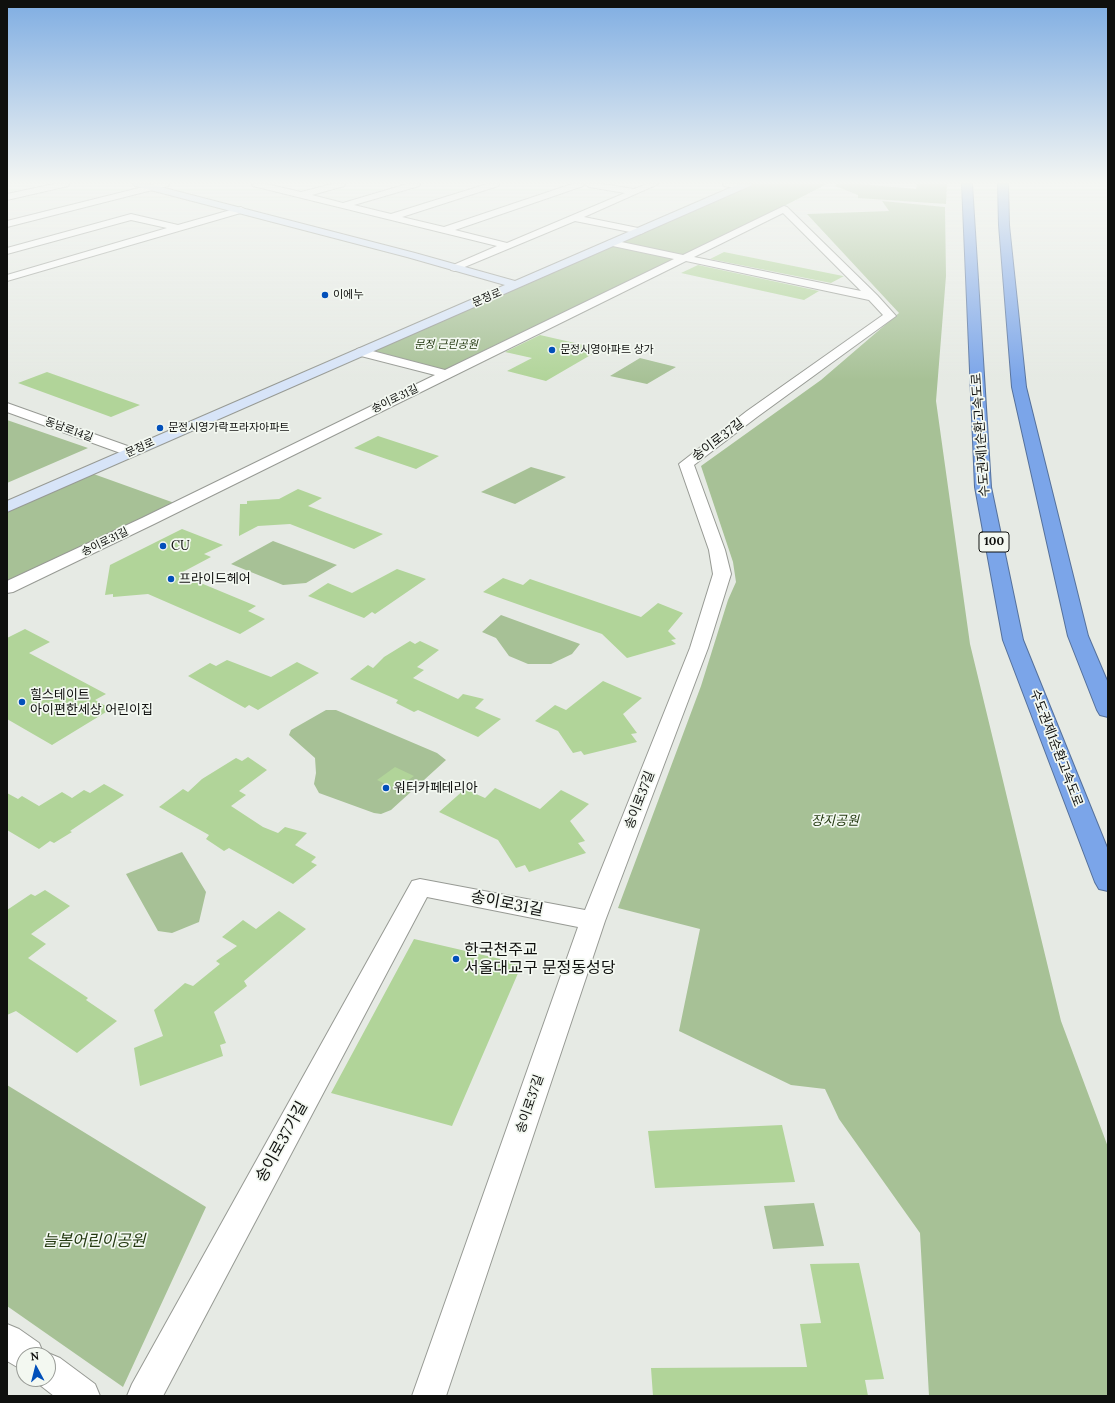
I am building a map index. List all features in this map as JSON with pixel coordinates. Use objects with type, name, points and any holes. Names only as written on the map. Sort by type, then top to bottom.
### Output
[{"type":"highway","name":"수도권제1순환고속도로","points":[[970,249],[983,487],[1013,640],[1108,882]]},
{"type":"highway","points":[[1006,249],[1019,387],[1078,636],[1108,710]]},
{"type":"street","points":[[10,275],[104,249]]},
{"type":"street","points":[[386,249],[518,285]]},
{"type":"street","points":[[455,268],[500,249]]},
{"type":"street","name":"문정로","points":[[7,507],[598,249]]},
{"type":"street","points":[[643,249],[873,297]]},
{"type":"street","name":"송이로31길","points":[[7,588],[148,521],[701,249]]},
{"type":"street","name":"송이로37길","points":[[429,1396],[593,921],[699,648],[722,574],[717,550],[686,464],[752,414],[890,316],[825,249]]},
{"type":"street","points":[[361,352],[445,374]]},
{"type":"street","name":"동남로14길","points":[[7,407],[131,452]]},
{"type":"street","name":"송이로31길","points":[[420,887],[593,921]]},
{"type":"street","name":"송이로37가길","points":[[144,1396],[420,887]]},
{"type":"street","points":[[7,1340],[16,1347]]},
{"type":"street","points":[[56,1376],[83,1396]]},
{"type":"green space","name":"문정 근린공원","points":[[603,249],[695,249],[445,372],[370,352]]},
{"type":"green space","name":"장지공원","points":[[840,249],[946,249],[946,276],[936,401],[970,644],[1061,1021],[1108,1147],[1108,1396],[929,1396],[920,1233],[839,1119],[825,1089],[791,1085],[679,1031],[700,929],[618,908],[701,686],[728,600],[736,582],[733,562],[701,466],[821,380],[899,313]]},
{"type":"green space","points":[[640,358],[676,367],[647,384],[610,376]]},
{"type":"green space","points":[[7,420],[88,448],[7,483]]},
{"type":"green space","points":[[531,467],[566,477],[515,504],[481,492]]},
{"type":"green space","points":[[88,472],[180,505],[7,588],[7,507]]},
{"type":"green space","points":[[273,541],[337,565],[306,583],[283,585],[231,564]]},
{"type":"green space","points":[[501,615],[580,644],[572,654],[551,664],[528,664],[509,656],[496,638],[482,632]]},
{"type":"green space","points":[[326,710],[336,710],[437,753],[446,760],[391,810],[381,814],[374,813],[319,793],[314,784],[316,773],[315,758],[289,735],[291,730]]},
{"type":"green space","points":[[182,852],[206,892],[199,922],[172,933],[158,931],[126,874]]},
{"type":"green space","name":"늘봄어린이공원","points":[[7,1085],[206,1207],[123,1387],[7,1306]]},
{"type":"green space","points":[[814,1203],[824,1246],[773,1249],[764,1206]]},
{"type":"building","points":[[724,252],[844,276],[831,283],[710,259]]},
{"type":"building","points":[[698,265],[819,291],[804,300],[681,273]]},
{"type":"building","name":"문정시영아파트 상가","points":[[540,335],[601,349],[546,381],[507,371],[532,358],[505,352]]},
{"type":"building","points":[[47,372],[140,405],[111,417],[18,383]]},
{"type":"building","points":[[378,436],[439,456],[416,469],[354,448]]},
{"type":"building","points":[[298,489],[322,498],[308,506],[383,534],[354,549],[290,524],[258,526],[239,536],[240,504],[247,504],[247,501],[279,499]]},
{"type":"building","points":[[182,529],[223,545],[204,554],[211,557],[179,574],[256,606],[248,611],[265,619],[240,634],[148,594],[113,597],[113,594],[105,595],[110,565]]},
{"type":"building","points":[[397,569],[426,579],[375,614],[372,612],[364,618],[308,596],[328,583],[352,593]]},
{"type":"building","points":[[503,578],[523,585],[530,579],[641,617],[658,603],[683,613],[668,631],[676,639],[671,640],[676,644],[627,658],[602,634],[483,592]]},
{"type":"building","points":[[25,629],[50,642],[29,653],[106,694],[95,700],[111,709],[52,745],[7,719],[7,638]]},
{"type":"building","points":[[410,641],[415,644],[420,641],[439,650],[417,667],[424,670],[413,678],[458,699],[463,694],[484,699],[475,708],[501,719],[478,737],[418,710],[414,712],[396,703],[398,700],[350,679],[368,665],[373,668],[384,657]]},
{"type":"building","points":[[227,660],[271,677],[297,662],[319,673],[258,710],[249,705],[245,708],[188,676],[210,663],[216,666]]},
{"type":"building","points":[[603,681],[642,698],[623,714],[637,733],[631,734],[637,742],[584,755],[581,751],[573,753],[558,731],[535,721],[555,705],[566,710]]},
{"type":"building","points":[[248,757],[267,770],[239,791],[246,795],[231,806],[263,827],[278,833],[285,827],[307,833],[295,845],[316,857],[311,862],[317,865],[293,884],[229,848],[224,851],[206,839],[209,835],[159,807],[183,789],[188,792],[202,779],[236,758],[242,761]]},
{"type":"building","points":[[395,767],[414,776],[396,789],[377,780]]},
{"type":"building","points":[[104,784],[124,795],[54,843],[50,841],[39,849],[7,830],[7,793],[18,799],[22,796],[39,806],[62,792],[72,798],[84,790],[90,793]]},
{"type":"building","points":[[495,788],[540,809],[561,790],[589,804],[570,821],[585,841],[578,843],[586,853],[529,872],[525,865],[516,868],[498,840],[439,812],[465,789],[485,798]]},
{"type":"building","points":[[45,890],[70,906],[31,934],[46,944],[28,958],[88,998],[86,1000],[117,1021],[77,1053],[16,1011],[7,1015],[7,910],[31,894],[35,896]]},
{"type":"building","points":[[279,911],[306,929],[244,981],[247,986],[214,1012],[226,1043],[220,1045],[223,1056],[140,1086],[134,1048],[163,1036],[154,1010],[185,983],[193,986],[220,964],[216,961],[237,946],[222,937],[243,920],[256,929]]},
{"type":"building","points":[[414,939],[522,964],[452,1126],[331,1093]]},
{"type":"building","points":[[782,1125],[795,1182],[655,1188],[648,1131]]},
{"type":"building","points":[[859,1263],[884,1379],[865,1380],[868,1396],[653,1396],[651,1368],[807,1367],[800,1324],[821,1323],[810,1264]]},
{"type":"place","name":"이에누","points":[[325,295]]},
{"type":"place","name":"문정시영아파트 상가","points":[[552,350]]},
{"type":"place","name":"문정시영가락프라자아파트","points":[[160,428]]},
{"type":"place","name":"CU","points":[[163,546]]},
{"type":"place","name":"프라이드헤어","points":[[171,579]]},
{"type":"place","name":"힐스테이트 아이편한세상 어린이집","points":[[22,702]]},
{"type":"place","name":"워터카페테리아","points":[[386,788]]},
{"type":"place","name":"한국천주교 서울대교구 문정동성당","points":[[456,959]]}]
